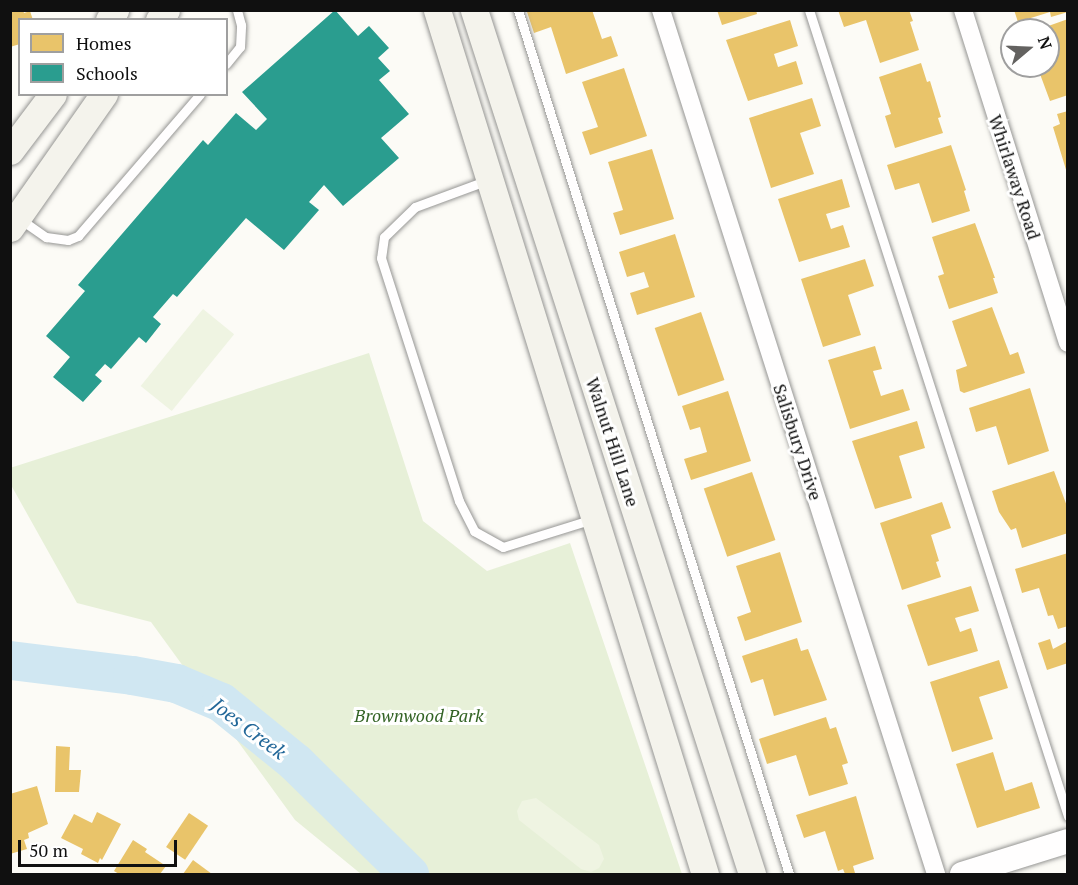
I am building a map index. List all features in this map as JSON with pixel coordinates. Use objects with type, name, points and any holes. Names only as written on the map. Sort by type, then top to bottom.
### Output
[{"type":"main road","points":[[436,10],[705,874]]},
{"type":"main road","name":"Walnut Hill Lane","points":[[474,10],[752,874]]},
{"type":"main road","points":[[10,151],[51,96]]},
{"type":"main road","points":[[14,223],[103,96]]},
{"type":"main road","points":[[488,180],[525,168]]},
{"type":"main road","points":[[593,519],[634,506]]},
{"type":"street","name":"Salisbury Drive","points":[[662,10],[936,874]]},
{"type":"street","name":"Whirlaway Road","points":[[963,10],[1068,342]]},
{"type":"street","points":[[962,874],[1068,841]]},
{"type":"lane","points":[[228,62],[240,47],[241,25],[237,10]]},
{"type":"lane","points":[[518,10],[789,874]]},
{"type":"lane","points":[[809,10],[1068,816]]},
{"type":"lane","points":[[14,223],[46,237],[68,240],[78,236],[198,96]]},
{"type":"lane","points":[[488,180],[414,207],[384,237],[381,258],[459,501],[474,531],[503,547],[593,519]]},
{"type":"green space","points":[[203,309],[234,334],[172,411],[141,386]]},
{"type":"green space","name":"Brownwood Park","points":[[369,353],[423,521],[487,571],[570,543],[682,874],[361,874],[295,820],[151,622],[77,603],[11,485],[10,468]]},
{"type":"green space","points":[[536,798],[599,845],[604,859],[599,868],[591,872],[581,869],[519,820],[517,811],[522,801]]},
{"type":"building: Homes","points":[[10,10],[23,10],[24,13],[30,11],[32,18],[18,18],[18,45],[10,47]]},
{"type":"building: Homes","points":[[533,10],[592,10],[602,39],[611,36],[618,56],[566,74],[551,27],[534,33],[527,12]]},
{"type":"building: Homes","points":[[717,10],[756,10],[757,14],[722,25]]},
{"type":"building: Homes","points":[[838,10],[909,10],[913,21],[910,22],[919,50],[880,63],[866,20],[844,27]]},
{"type":"building: Homes","points":[[1014,10],[1068,10],[1068,12],[1051,17],[1050,12],[1031,18],[1017,18]]},
{"type":"building: Homes","points":[[1068,19],[1068,95],[1050,101],[1041,78],[1060,78],[1060,22]]},
{"type":"building: Homes","points":[[790,20],[798,46],[774,54],[778,67],[796,61],[803,84],[748,101],[726,40]]},
{"type":"building: Homes","points":[[921,63],[927,82],[930,81],[941,117],[938,118],[943,133],[895,148],[885,116],[891,114],[879,77]]},
{"type":"building: Homes","points":[[624,68],[647,136],[590,155],[582,132],[598,127],[582,82]]},
{"type":"building: Homes","points":[[812,98],[821,126],[800,133],[814,174],[771,188],[749,118]]},
{"type":"building: Homes","points":[[1068,111],[1067,173],[1053,127],[1060,124],[1057,114]]},
{"type":"building: Homes","points":[[951,145],[966,190],[964,191],[970,211],[932,223],[919,183],[895,190],[887,165]]},
{"type":"building: Homes","points":[[652,149],[674,219],[620,235],[613,213],[623,210],[608,162]]},
{"type":"building: Homes","points":[[842,179],[850,207],[826,214],[831,229],[843,225],[850,247],[799,262],[778,199]]},
{"type":"building: Homes","points":[[975,223],[995,278],[993,278],[998,293],[949,309],[938,276],[944,274],[932,237]]},
{"type":"building: Homes","points":[[675,234],[695,297],[637,315],[630,293],[649,287],[644,272],[627,277],[619,252]]},
{"type":"building: Homes","points":[[865,259],[874,286],[848,295],[861,335],[823,347],[801,279]]},
{"type":"building: Homes","points":[[992,307],[1010,355],[1018,352],[1025,373],[964,393],[960,391],[956,370],[967,366],[952,321]]},
{"type":"building: Homes","points":[[701,312],[724,380],[678,396],[655,328]]},
{"type":"building: Homes","points":[[875,346],[882,369],[873,371],[881,396],[903,389],[910,410],[850,429],[828,360]]},
{"type":"building: Homes","points":[[1030,388],[1049,451],[1008,465],[996,426],[976,432],[969,408]]},
{"type":"building: Homes","points":[[728,391],[751,461],[691,480],[684,459],[707,452],[700,427],[690,430],[682,406]]},
{"type":"building: Homes","points":[[917,421],[925,448],[899,456],[912,498],[875,509],[852,441]]},
{"type":"building: Homes","points":[[1054,471],[1068,509],[1068,533],[1022,548],[1016,528],[1011,530],[999,512],[992,491]]},
{"type":"building: Homes","points":[[752,472],[775,540],[727,557],[704,489]]},
{"type":"building: Homes","points":[[942,502],[951,528],[931,535],[941,577],[902,590],[880,523]]},
{"type":"building: Homes","points":[[780,552],[802,622],[745,641],[737,617],[751,612],[736,566]]},
{"type":"building: Homes","points":[[1068,553],[1068,626],[1058,629],[1053,615],[1048,616],[1039,588],[1022,593],[1015,569]]},
{"type":"building: Homes","points":[[971,586],[979,611],[955,618],[960,632],[971,628],[978,651],[928,666],[907,605]]},
{"type":"building: Homes","points":[[797,638],[801,651],[808,649],[827,700],[774,716],[763,679],[751,683],[742,656]]},
{"type":"building: Homes","points":[[1050,639],[1053,649],[1068,641],[1068,663],[1047,670],[1038,643]]},
{"type":"building: Homes","points":[[999,660],[1008,688],[979,697],[993,739],[952,752],[930,682]]},
{"type":"building: Homes","points":[[826,717],[830,729],[836,727],[848,763],[842,765],[848,784],[809,796],[796,755],[767,764],[759,739]]},
{"type":"building: Homes","points":[[56,746],[70,747],[69,770],[81,770],[79,792],[55,792]]},
{"type":"building: Homes","points":[[993,752],[1005,791],[1032,782],[1040,808],[977,828],[956,764]]},
{"type":"building: Homes","points":[[37,786],[48,824],[28,833],[29,838],[24,840],[27,849],[10,854],[10,794]]},
{"type":"building: Homes","points":[[856,796],[874,859],[853,866],[855,873],[845,874],[843,869],[838,871],[825,831],[804,838],[796,815]]},
{"type":"building: Homes","points":[[97,812],[121,824],[102,860],[100,858],[98,863],[81,854],[83,849],[61,838],[74,814],[92,823]]},
{"type":"building: Homes","points":[[189,813],[208,826],[185,860],[166,847]]},
{"type":"building: Homes","points":[[133,840],[147,849],[145,852],[166,866],[160,874],[119,874],[114,871]]},
{"type":"building: Homes","points":[[193,860],[212,874],[183,874]]},
{"type":"building: Schools","points":[[335,10],[358,36],[369,26],[389,48],[378,58],[390,71],[379,80],[409,114],[381,138],[399,158],[343,206],[324,185],[309,202],[319,210],[284,250],[246,218],[177,297],[173,294],[153,317],[161,324],[146,343],[139,337],[111,369],[105,364],[95,375],[102,381],[83,402],[53,377],[70,357],[46,336],[85,291],[78,285],[203,140],[208,145],[236,113],[256,130],[267,119],[242,92]]},
{"type":"waterway","name":"Joes Creek","points":[[10,660],[132,675],[176,683],[221,702],[295,762],[409,874]]}]
